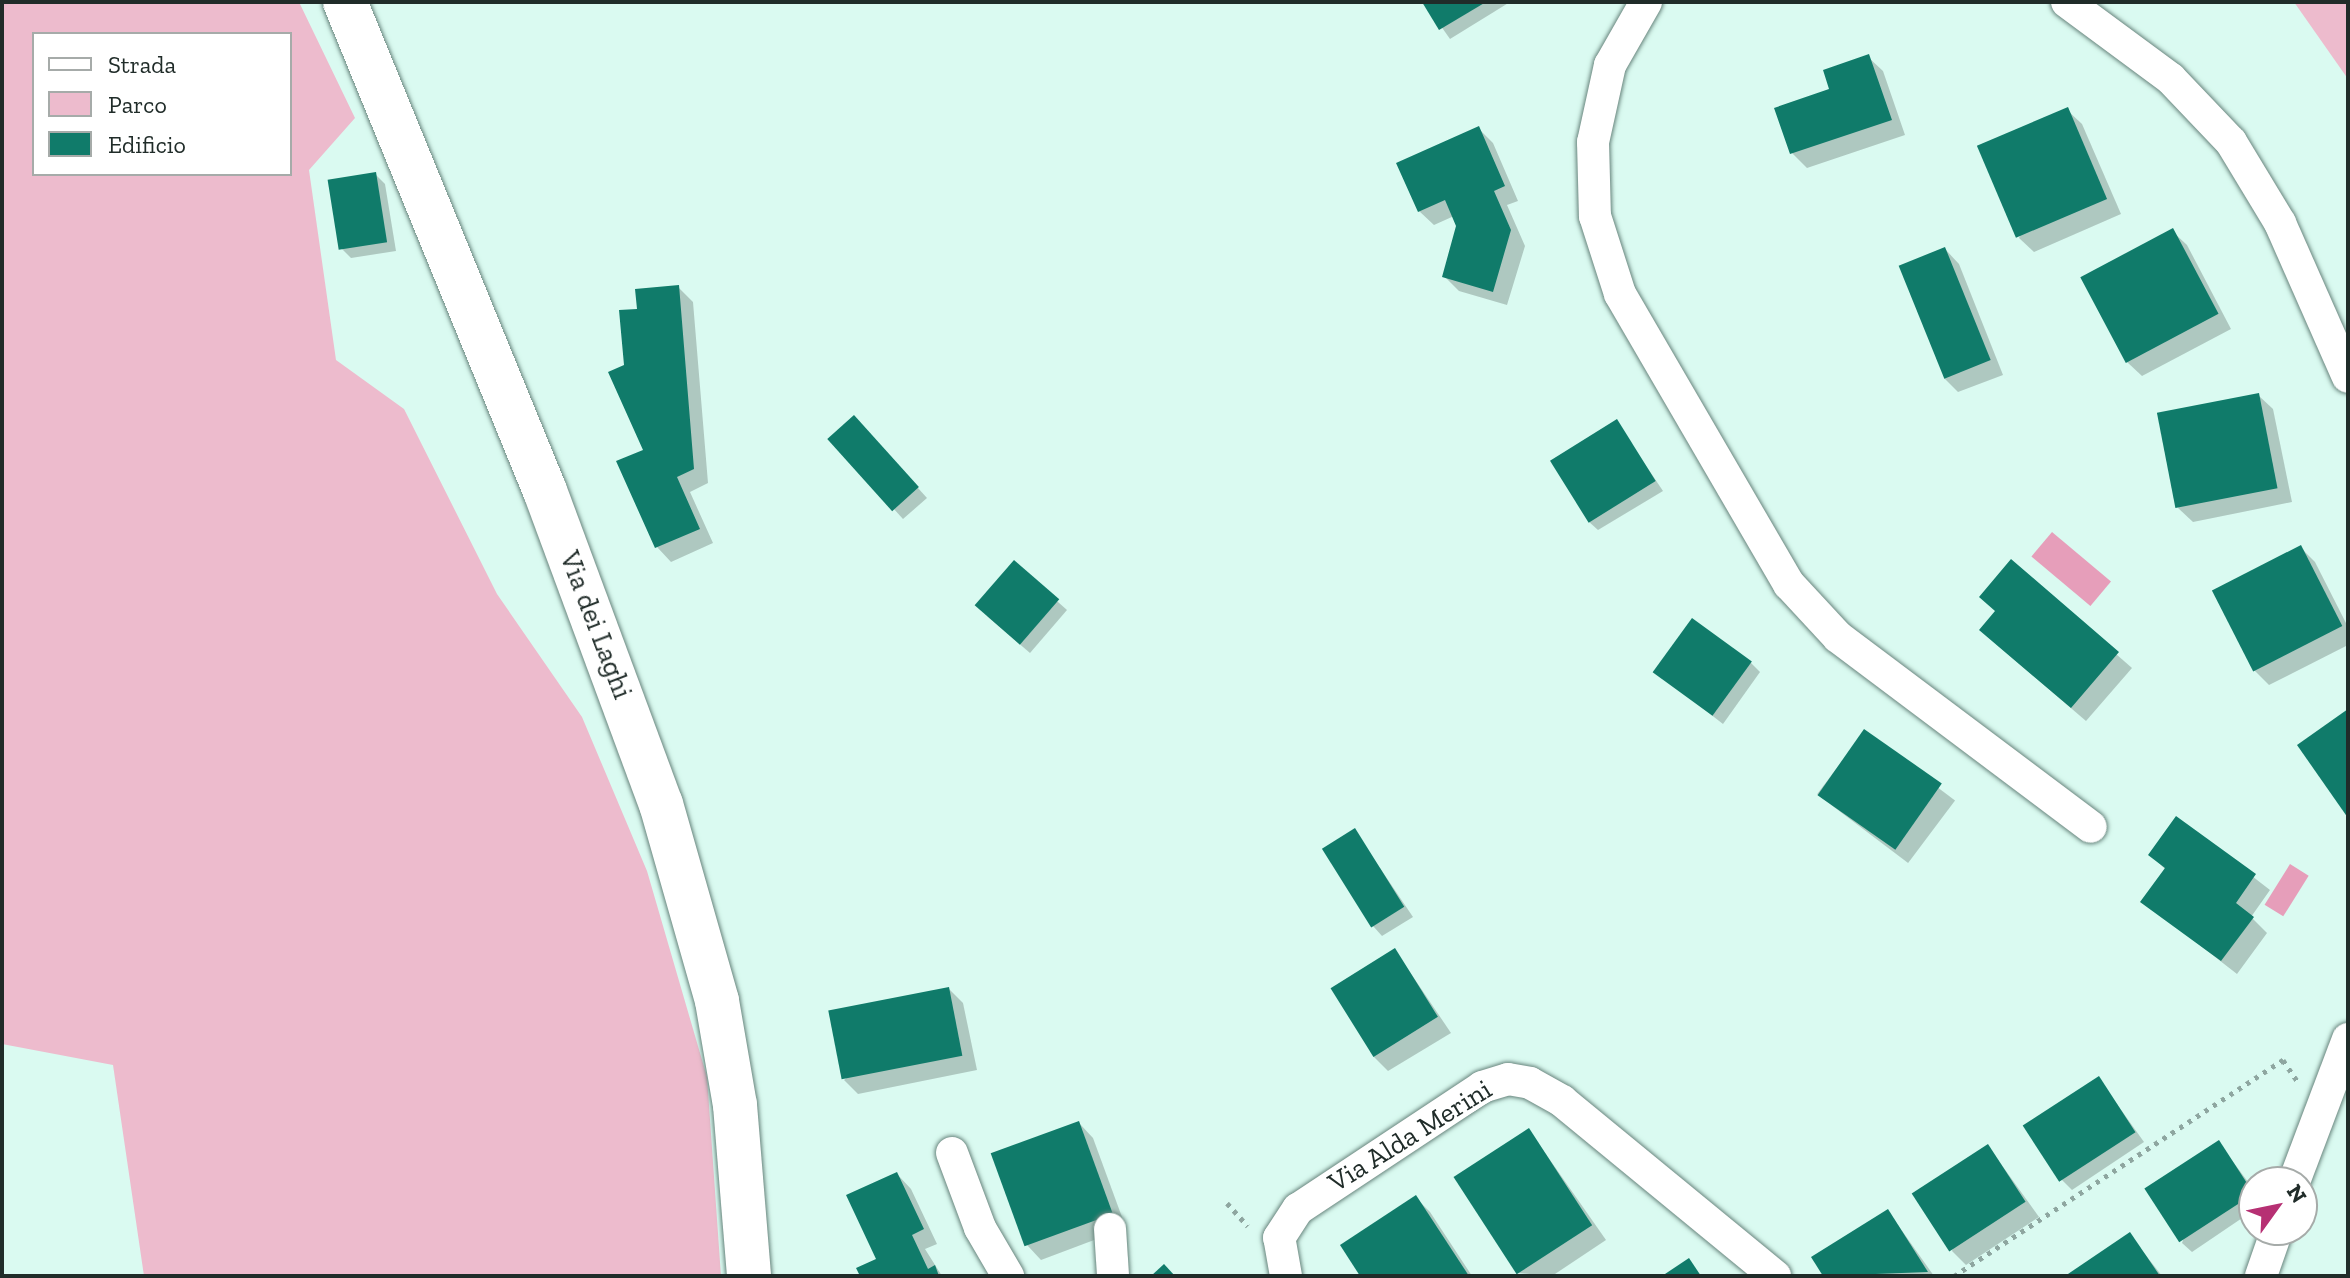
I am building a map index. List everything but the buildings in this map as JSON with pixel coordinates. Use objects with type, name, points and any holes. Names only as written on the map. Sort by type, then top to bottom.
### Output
[{"type":"main road","name":"Via dei Laghi","points":[[345,2],[550,504],[661,804],[717,1001],[735,1105],[749,1276]]},
{"type":"street","points":[[1646,2],[1610,65],[1593,142],[1595,216],[1620,294],[1789,584],[1838,637],[2091,827]]},
{"type":"street","points":[[2067,2],[2186,92],[2231,142],[2280,223],[2348,377]]},
{"type":"street","points":[[2299,1166],[2348,1039]]},
{"type":"street","name":"Via Alda Merini","points":[[1286,1276],[1279,1238],[1298,1209],[1482,1087],[1508,1079],[1530,1083],[1562,1101],[1775,1276]]},
{"type":"street","points":[[952,1153],[980,1228],[1008,1276]]},
{"type":"street","points":[[1110,1229],[1113,1276]]},
{"type":"street","points":[[2261,1276],[2271,1246]]},
{"type":"path","points":[[1954,1276],[2283,1060],[2318,1112]]},
{"type":"green space","points":[[2,2],[299,2],[355,118],[309,170],[336,360],[404,409],[497,594],[582,717],[647,871],[707,1077],[721,1276],[144,1276],[113,1065],[2,1044]]},
{"type":"green space","points":[[2294,2],[2348,2],[2348,79]]},
{"type":"shaded area","points":[[2052,532],[2111,581],[2090,606],[2031,557]]},
{"type":"shaded area","points":[[2290,864],[2309,876],[2283,916],[2265,905]]}]
